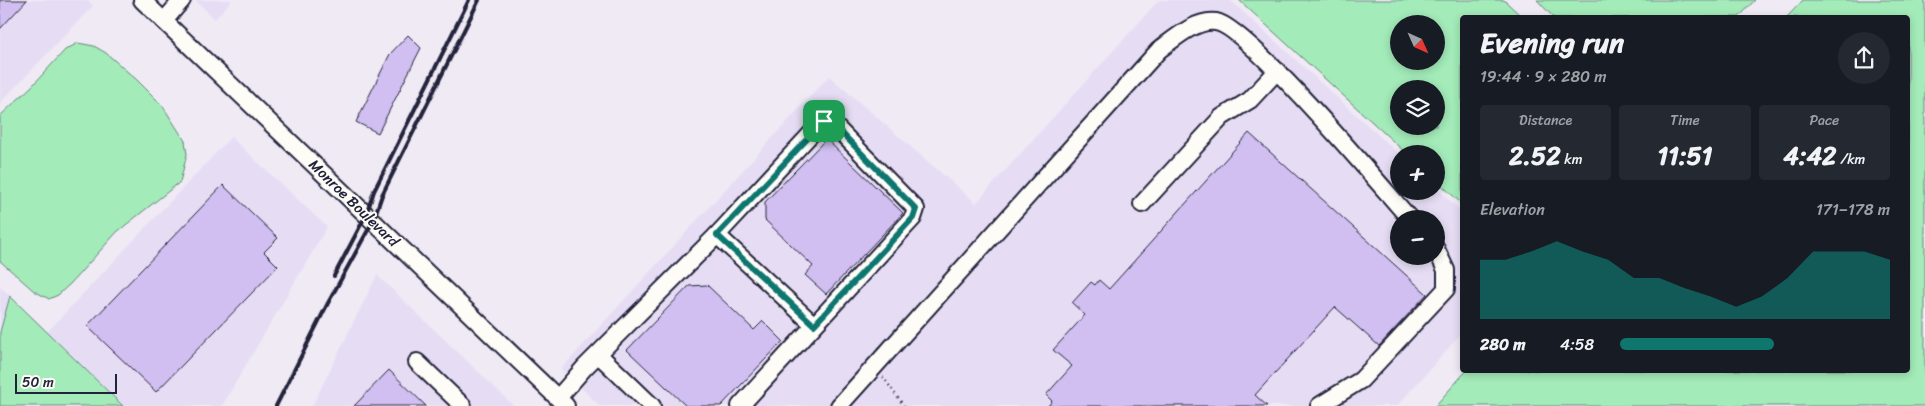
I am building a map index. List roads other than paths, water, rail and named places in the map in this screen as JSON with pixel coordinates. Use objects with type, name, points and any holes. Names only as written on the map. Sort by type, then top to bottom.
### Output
[{"type":"street","name":"Monroe Boulevard","points":[[142,0],[562,402]]},
{"type":"street","points":[[164,21],[182,0]]},
{"type":"street","points":[[839,406],[1159,50],[1193,26],[1216,22],[1236,33],[1277,71],[1402,210]]},
{"type":"street","points":[[1142,204],[1222,117],[1250,100],[1277,71]]},
{"type":"street","points":[[562,402],[584,368],[717,235],[824,121],[831,122],[916,209],[913,218],[740,406]]},
{"type":"street","points":[[717,235],[814,325]]},
{"type":"street","points":[[1319,406],[1361,380],[1446,288],[1446,270],[1444,265]]},
{"type":"street","points":[[599,355],[652,406]]},
{"type":"street","points":[[417,362],[462,406]]},
{"type":"railway","points":[[334,276],[366,215],[374,191],[469,0]]},
{"type":"railway","points":[[276,406],[328,303],[373,221],[382,195],[479,0]]}]
